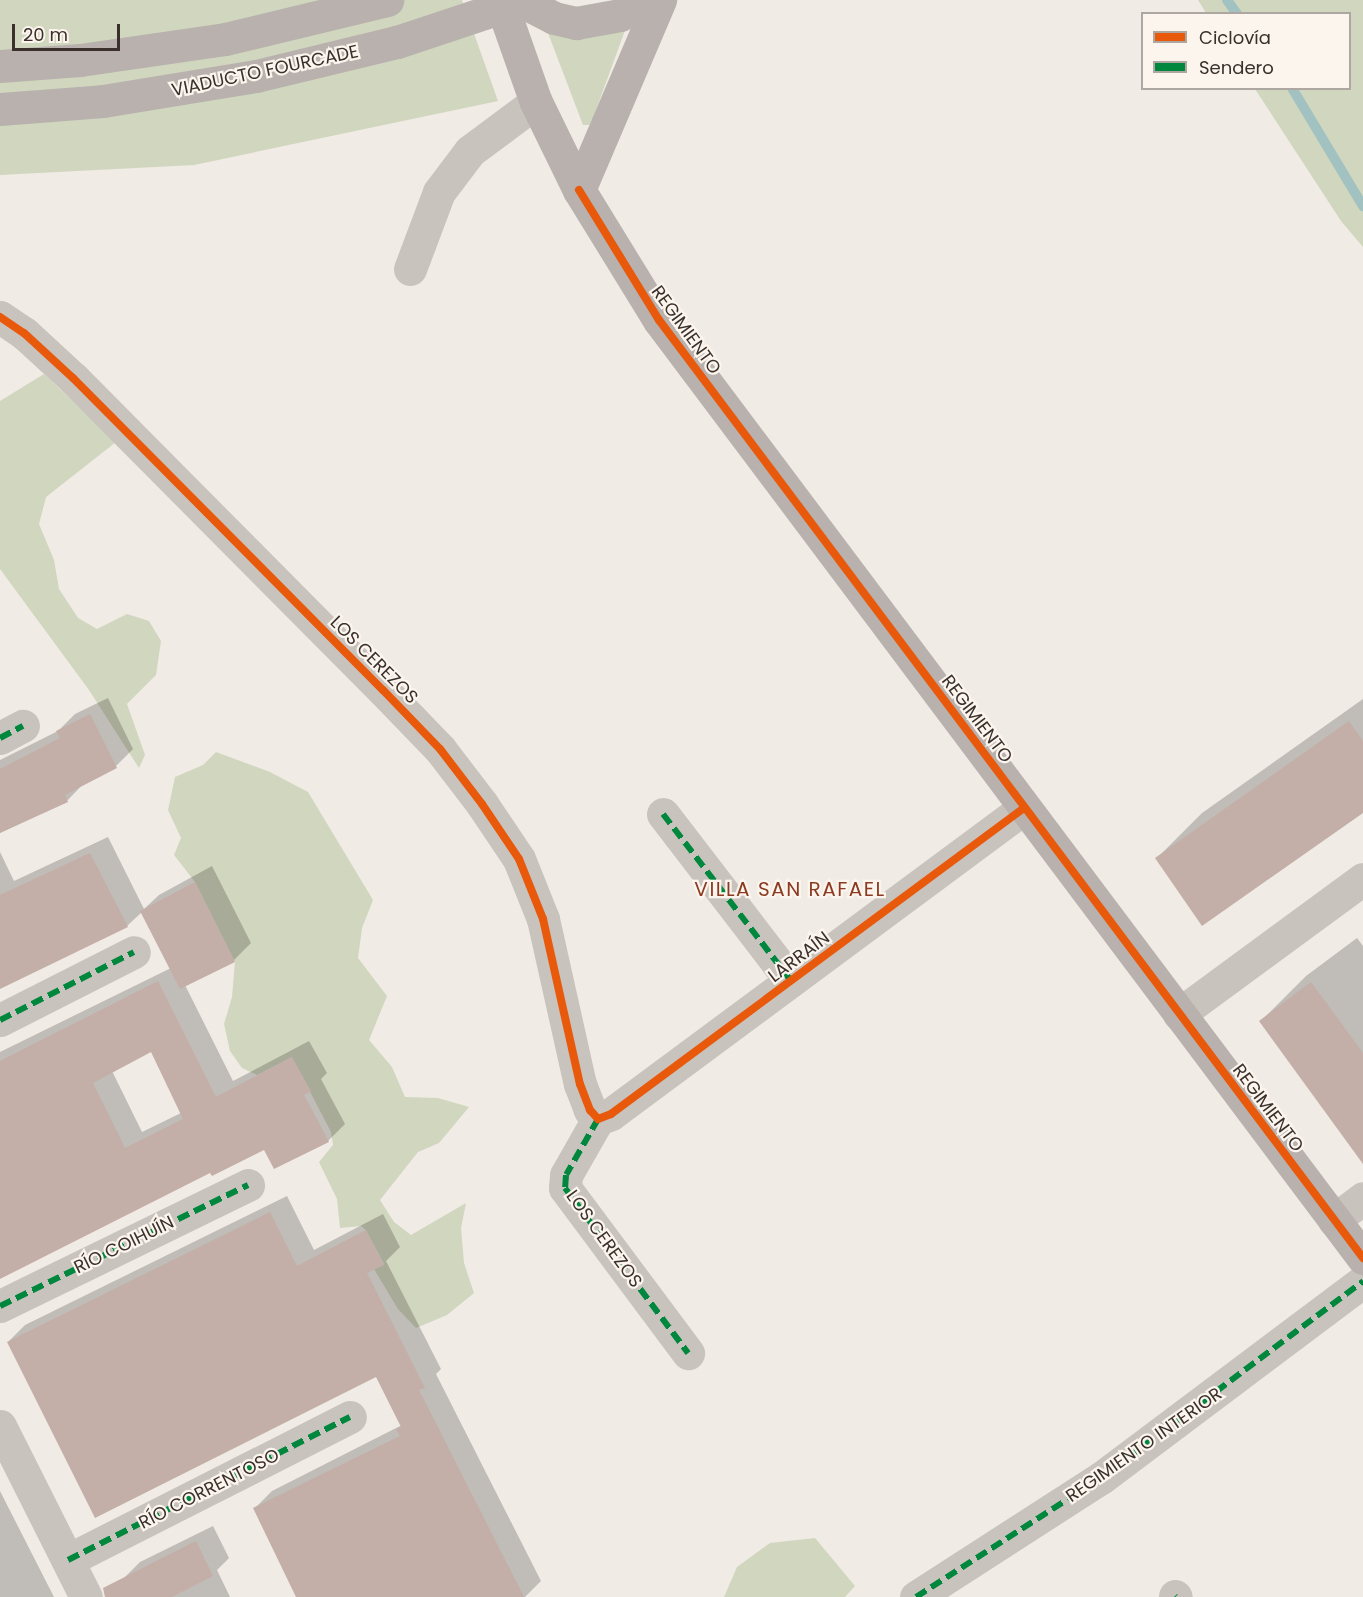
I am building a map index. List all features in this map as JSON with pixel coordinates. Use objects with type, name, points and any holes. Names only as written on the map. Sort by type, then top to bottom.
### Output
[{"type":"main road","points":[[0,66],[80,60],[225,39],[387,0]]},
{"type":"main road","name":"REGIMIENTO","points":[[500,0],[536,102],[579,190],[659,321],[1363,1258]]},
{"type":"main road","points":[[521,0],[554,18],[576,23],[620,15],[643,0]]},
{"type":"main road","name":"VIADUCTO FOURCADE","points":[[0,109],[114,99],[256,76],[397,42],[521,0]]},
{"type":"main road","points":[[579,190],[660,0]]},
{"type":"street","points":[[410,269],[439,192],[478,144],[536,102]]},
{"type":"street","name":"LOS CEREZOS","points":[[0,317],[24,333],[73,378],[375,682],[440,748],[489,813],[519,859],[543,919],[580,1083],[594,1115],[566,1176],[565,1188],[688,1353]]},
{"type":"street","name":"LARRAÍN","points":[[594,1115],[611,1114],[1024,807]]},
{"type":"street","points":[[663,814],[791,981]]},
{"type":"street","points":[[1179,1014],[1363,879]]},
{"type":"street","points":[[0,1020],[134,952]]},
{"type":"street","name":"RÍO COIHUÍN","points":[[0,1306],[248,1185]]},
{"type":"street","points":[[1334,1220],[1363,1198]]},
{"type":"street","name":"REGIMIENTO INTERIOR","points":[[916,1597],[1101,1478],[1363,1281]]},
{"type":"street","name":"RÍO CORRENTOSO","points":[[68,1560],[350,1417]]},
{"type":"street","points":[[0,1426],[86,1597]]},
{"type":"green space","points":[[0,0],[462,0],[498,101],[194,165],[0,175]]},
{"type":"green space","points":[[1198,0],[1363,0],[1363,247],[1341,221],[1256,90],[1351,90],[1351,12],[1205,12]]},
{"type":"green space","points":[[627,25],[593,118],[589,125],[583,125],[548,33]]},
{"type":"green space","points":[[44,374],[116,442],[46,497],[39,524],[54,560],[59,589],[78,618],[97,629],[127,614],[149,621],[161,641],[156,675],[127,704],[145,755],[139,768],[89,690],[0,569],[0,401]]},
{"type":"green space","points":[[216,752],[270,772],[308,792],[373,900],[362,928],[358,958],[387,996],[369,1040],[392,1067],[405,1097],[438,1098],[469,1107],[439,1143],[418,1152],[380,1200],[394,1222],[411,1235],[466,1203],[461,1228],[464,1263],[474,1293],[447,1315],[416,1328],[398,1309],[374,1269],[384,1264],[366,1230],[361,1226],[340,1228],[337,1199],[319,1162],[333,1145],[331,1132],[292,1057],[257,1075],[242,1068],[230,1051],[224,1024],[232,997],[235,962],[195,882],[174,855],[181,838],[168,810],[175,777],[203,765]]},
{"type":"green space","points":[[815,1538],[855,1586],[845,1597],[724,1597],[737,1567],[770,1543]]},
{"type":"building","points":[[90,714],[117,768],[65,795],[68,802],[0,833],[0,769],[60,738],[56,731]]},
{"type":"building","points":[[1349,721],[1363,741],[1363,813],[1202,926],[1155,858]]},
{"type":"building","points":[[90,853],[128,927],[0,989],[0,895]]},
{"type":"building","points":[[195,882],[235,962],[180,989],[140,911]]},
{"type":"building","points":[[158,981],[216,1097],[292,1057],[311,1091],[304,1095],[329,1142],[274,1169],[264,1150],[212,1176],[210,1173],[0,1279],[0,1061]],"holes":[[[151,1052],[183,1119],[125,1148],[93,1083]]]},
{"type":"building","points":[[1311,982],[1363,1053],[1363,1164],[1259,1021]]},
{"type":"building","points":[[270,1212],[297,1266],[366,1230],[384,1265],[367,1273],[425,1388],[419,1390],[524,1597],[296,1597],[253,1508],[400,1436],[396,1429],[401,1427],[376,1377],[95,1518],[7,1342]]},
{"type":"building","points":[[196,1541],[213,1576],[172,1597],[105,1597],[103,1588]]},
{"type":"waterway","points":[[1227,0],[1236,12]]},
{"type":"waterway","points":[[1293,90],[1363,206]]},
{"type":"marked path","points":[[0,738],[23,726]]},
{"type":"marked path","points":[[663,814],[791,981]]},
{"type":"marked path","points":[[0,1020],[134,952]]},
{"type":"marked path","points":[[598,1119],[566,1175],[565,1188],[688,1353]]},
{"type":"marked path","points":[[0,1306],[248,1185]]},
{"type":"marked path","points":[[916,1597],[1101,1478],[1363,1281]]},
{"type":"marked path","points":[[68,1560],[350,1417]]},
{"type":"cycle path","points":[[579,190],[659,320],[1363,1258]]},
{"type":"cycle path","points":[[0,317],[24,333],[73,378],[383,690],[440,749],[482,804],[519,859],[543,919],[580,1084],[590,1110],[598,1119],[611,1114],[1024,808]]},
{"type":"district","name":"VILLA SAN RAFAEL","points":[[790,889]]}]
